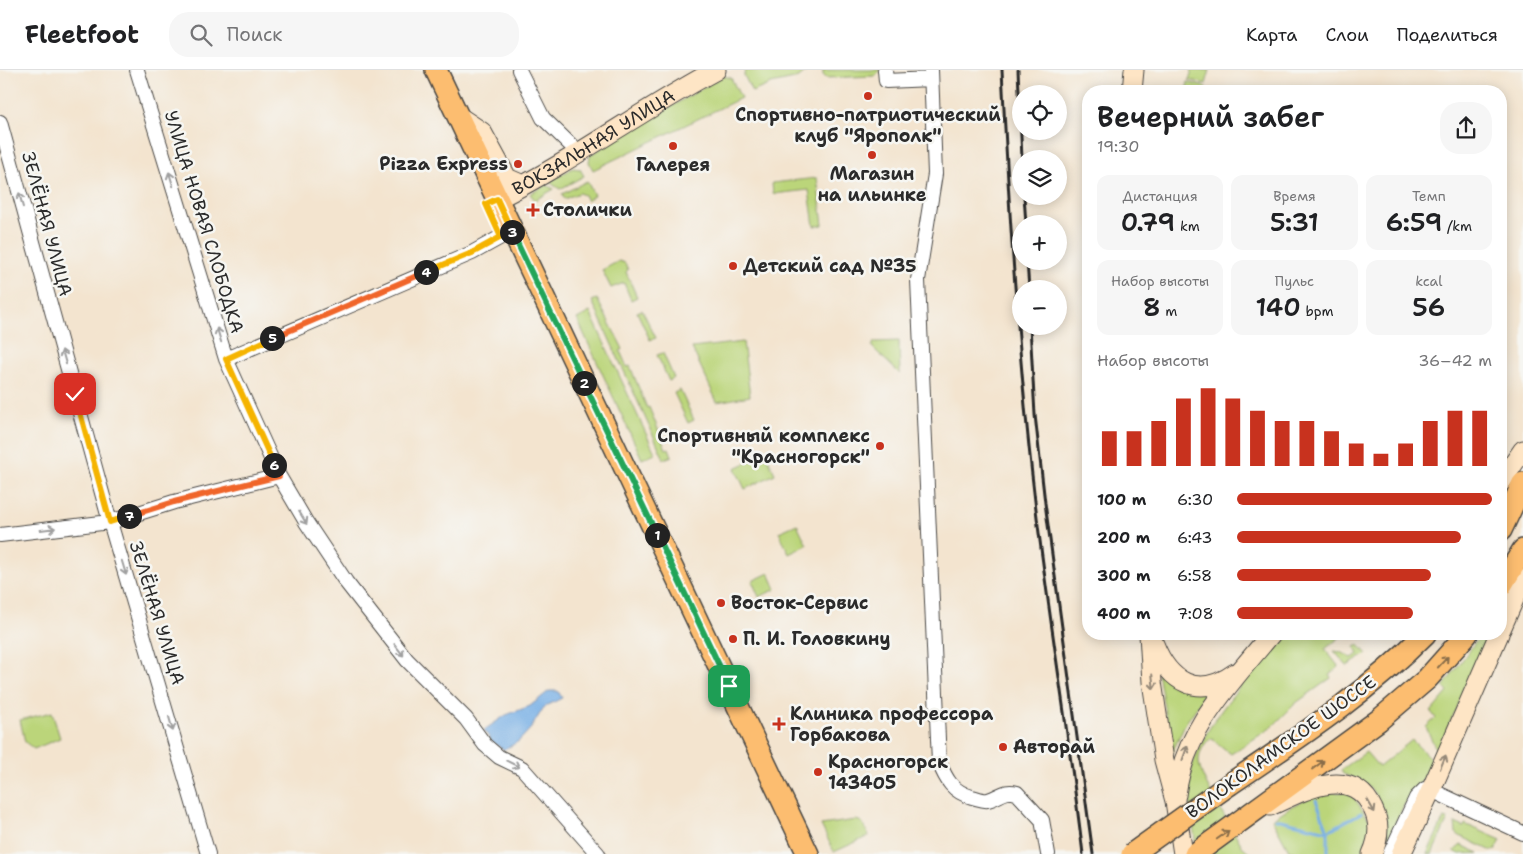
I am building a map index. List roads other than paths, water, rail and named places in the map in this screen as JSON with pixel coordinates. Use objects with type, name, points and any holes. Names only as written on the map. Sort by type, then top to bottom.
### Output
[{"type":"main road","points":[[423,70],[492,202],[808,854]]},
{"type":"main road","points":[[436,70],[458,116],[492,202],[501,237],[793,854]]},
{"type":"main road","name":"ВОКЗАЛЬНАЯ УЛИЦА","points":[[492,202],[580,154],[624,124],[716,70]]},
{"type":"main road","points":[[1133,85],[1134,70]]},
{"type":"main road","points":[[458,116],[482,132],[507,178],[522,186]]},
{"type":"main road","points":[[1507,473],[1523,450]]},
{"type":"main road","points":[[1507,517],[1523,482]]},
{"type":"main road","points":[[1507,576],[1523,550]]},
{"type":"main road","points":[[1507,615],[1523,579]]},
{"type":"main road","points":[[1149,640],[1152,682],[1164,760],[1175,801],[1183,854]]},
{"type":"main road","points":[[1152,640],[1162,663],[1171,674],[1182,682],[1194,686],[1223,681],[1244,666]]},
{"type":"main road","points":[[1175,801],[1178,778],[1185,753],[1194,733],[1265,640]]},
{"type":"main road","points":[[1407,652],[1413,640]]},
{"type":"main road","name":"ВОЛОКОЛАМСКОЕ ШОССЕ","points":[[1132,854],[1316,726],[1407,652],[1419,640]]},
{"type":"main road","name":"ВОЛОКОЛАМСКОЕ ШОССЕ","points":[[1195,854],[1251,815],[1386,714],[1427,678],[1462,640]]},
{"type":"main road","points":[[1401,854],[1496,640]]},
{"type":"main road","points":[[1251,815],[1307,789],[1326,784],[1347,785],[1365,796],[1376,816],[1377,837],[1372,854]]},
{"type":"street","name":"УЛИЦА НОВАЯ СЛОБОДКА","points":[[136,70],[226,359],[279,476],[306,522],[346,582],[407,660],[466,719],[485,745],[499,757],[522,768],[598,854]]},
{"type":"street","points":[[519,70],[544,118],[562,139],[580,154]]},
{"type":"street","points":[[886,76],[931,74],[935,174],[918,280],[939,762],[952,788],[965,795],[988,800],[1004,791],[1017,793],[1042,820],[1048,854]]},
{"type":"street","name":"ЗЕЛЁНАЯ УЛИЦА","points":[[0,122],[110,522],[208,854]]},
{"type":"street","points":[[226,359],[472,253],[501,237]]},
{"type":"street","points":[[0,535],[110,522],[174,502],[279,476]]},
{"type":"street","points":[[1390,854],[1416,798],[1422,791],[1431,790],[1523,833]]},
{"type":"water","points":[[549,691],[558,691],[562,698],[544,707],[531,728],[519,741],[504,750],[492,742],[484,730],[506,715],[530,706]]},
{"type":"waterway","points":[[1316,800],[1328,831],[1328,854]]},
{"type":"waterway","points":[[1276,819],[1328,831],[1361,813]]},
{"type":"railway","points":[[1002,70],[1015,286],[1029,447],[1083,854]]},
{"type":"railway","points":[[1018,70],[1022,150]]},
{"type":"railway","points":[[1025,205],[1025,215]]},
{"type":"railway","points":[[1028,270],[1028,280]]},
{"type":"railway","points":[[1031,335],[1035,415],[1045,503],[1093,854]]},
{"type":"place","name":"Спортивно-патриотический клуб \"Ярополк\"","points":[[868,96]]},
{"type":"place","name":"Галерея","points":[[673,146]]},
{"type":"place","name":"Магазин на ильинке","points":[[872,155]]},
{"type":"place","name":"Pizza Express","points":[[518,164]]},
{"type":"place","name":"Столички","points":[[533,210]]},
{"type":"place","name":"Детский сад №35","points":[[733,266]]},
{"type":"place","name":"Спортивный комплекс \"Красногорск\"","points":[[880,446]]},
{"type":"place","name":"Восток-Сервис","points":[[721,603]]},
{"type":"place","name":"П. И. Головкину","points":[[733,639]]},
{"type":"place","name":"Клиника профессора Горбакова","points":[[779,724]]},
{"type":"place","name":"Авторай","points":[[1003,747]]},
{"type":"place","name":"Красногорск 143405","points":[[818,772]]}]
